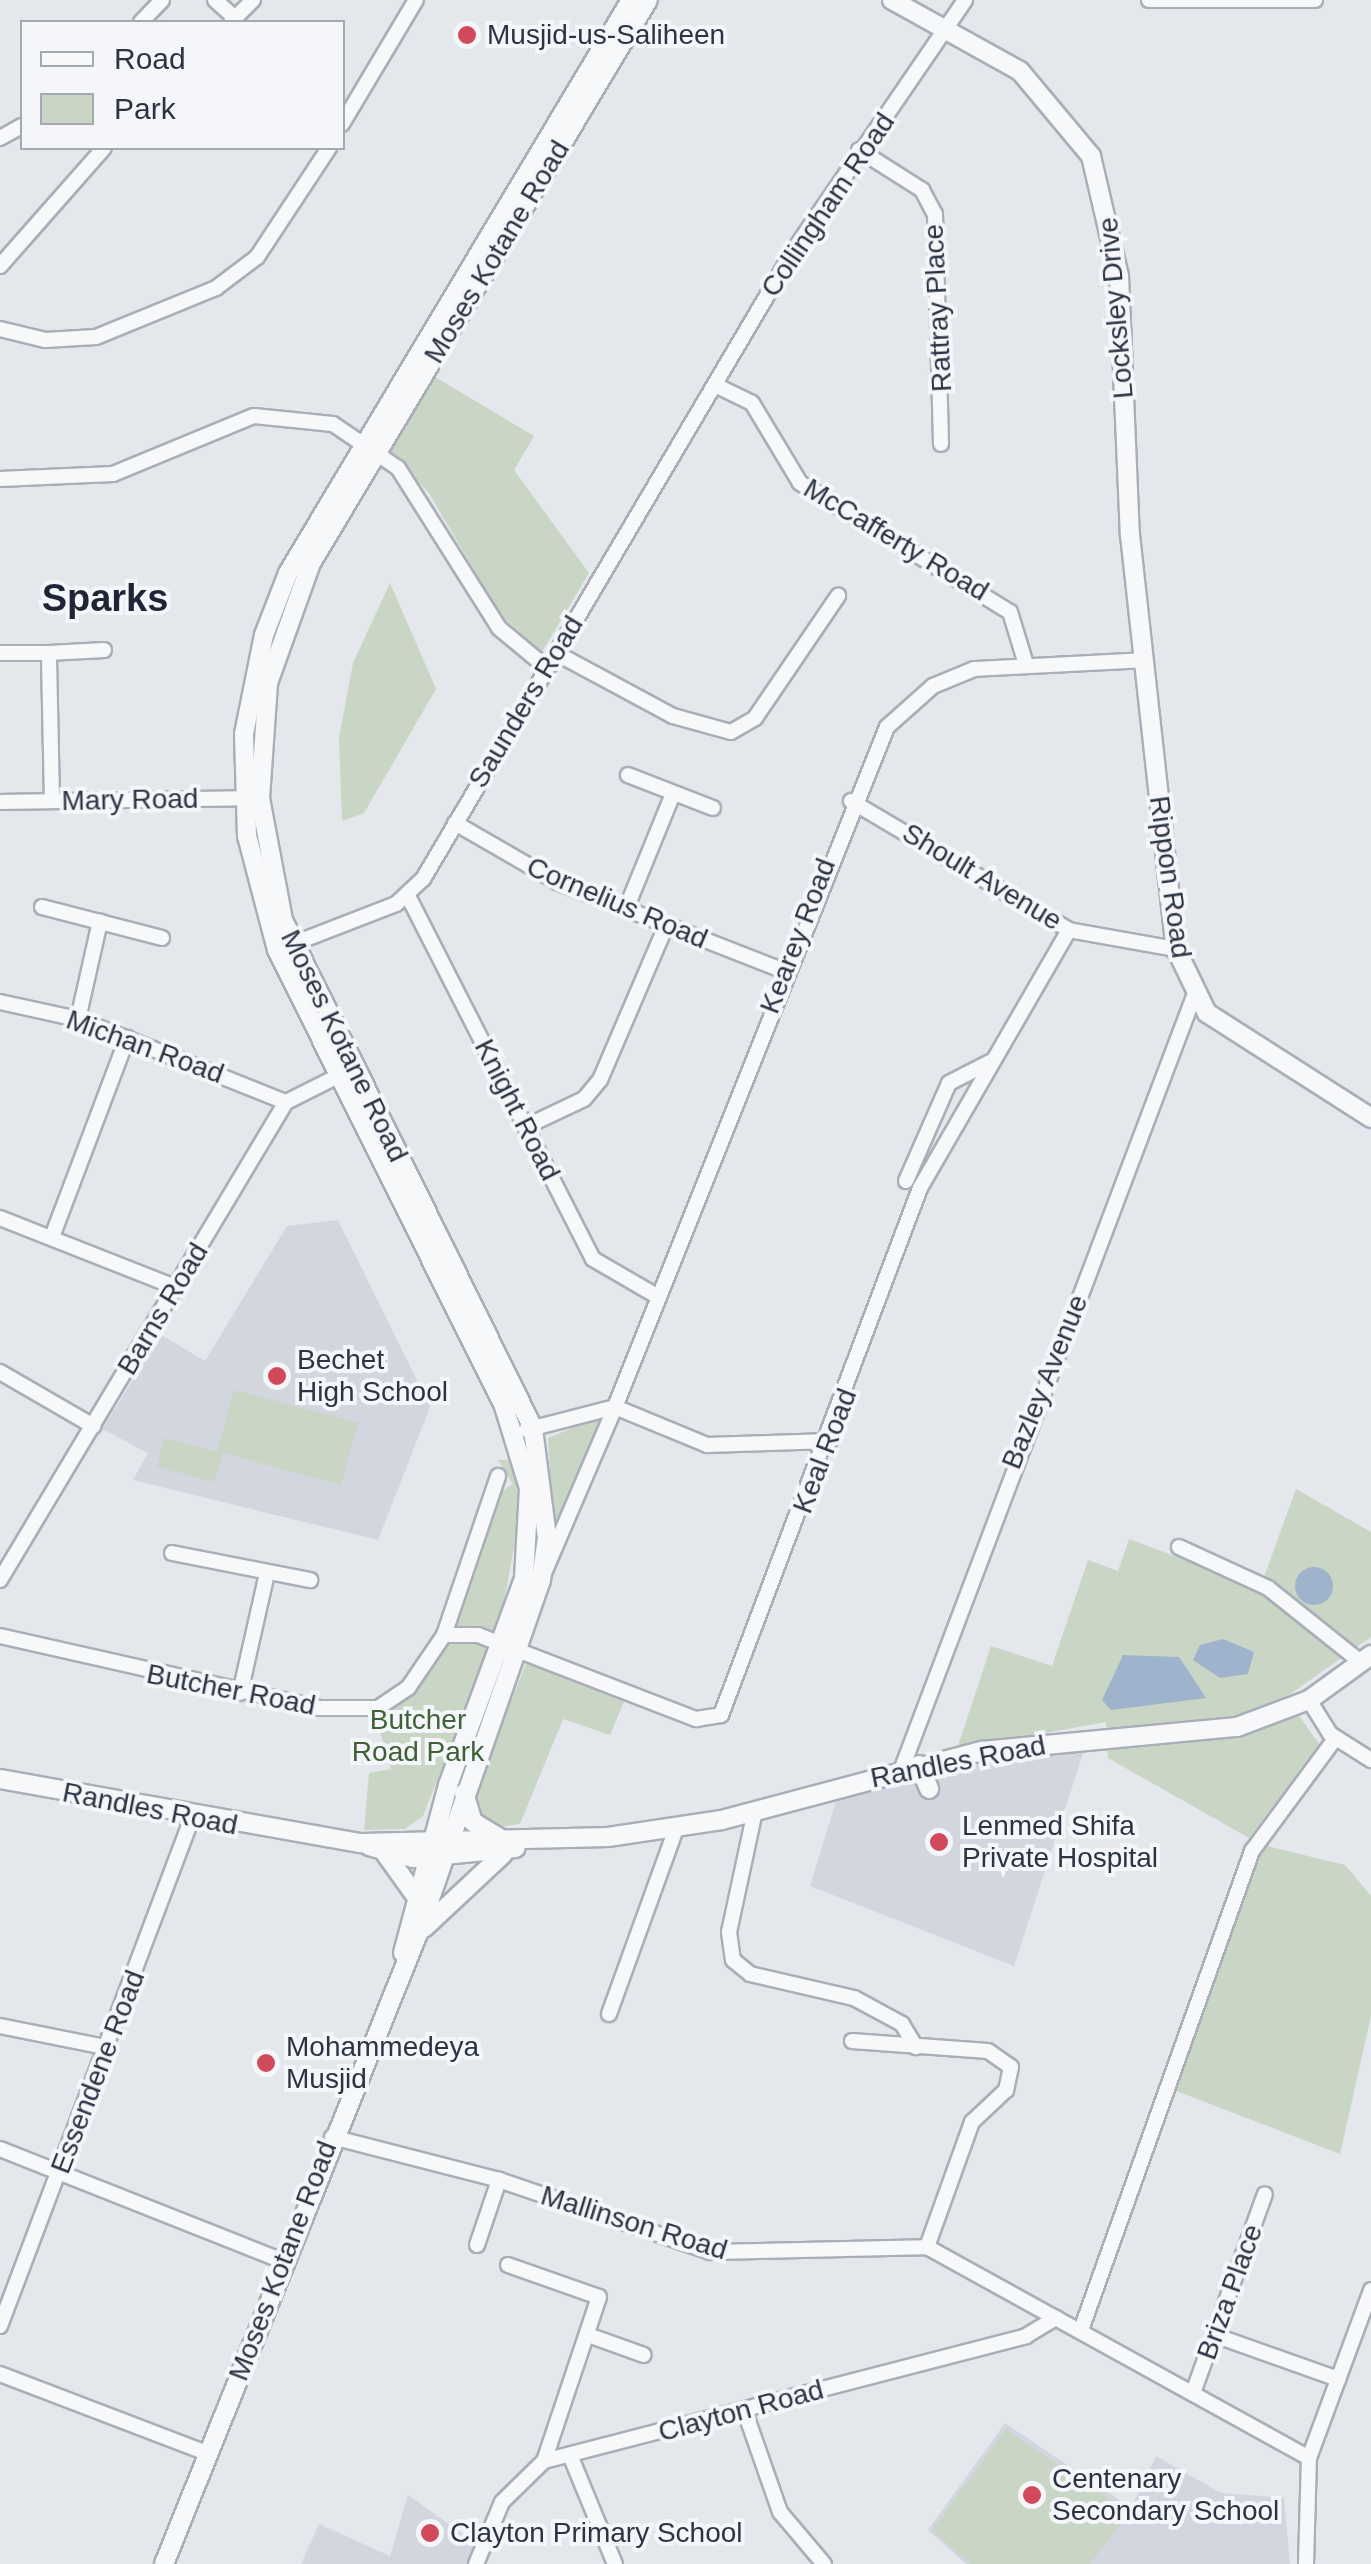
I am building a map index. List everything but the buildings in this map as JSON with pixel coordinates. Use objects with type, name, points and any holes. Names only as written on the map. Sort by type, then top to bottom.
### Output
[{"type":"street","points":[[143,20],[162,0]]},
{"type":"street","points":[[215,0],[233,20],[254,0]]},
{"type":"street","points":[[345,119],[416,0]]},
{"type":"street","name":"Moses Kotane Road","points":[[534,176],[632,0]]},
{"type":"street","name":"Moses Kotane Road","points":[[402,1958],[417,1936],[437,1850],[508,1646],[541,1580],[547,1500],[524,1431],[285,947],[252,798],[244,734],[264,635],[429,349],[534,176],[648,0]]},
{"type":"street","name":"Locksley Drive","points":[[892,0],[944,27],[1041,90],[1098,176],[1118,276],[1145,660]]},
{"type":"street","name":"Collingham Road","points":[[716,384],[859,150],[964,0]]},
{"type":"street","points":[[1148,0],[1316,0]]},
{"type":"street","points":[[0,266],[102,150]]},
{"type":"street","points":[[0,329],[45,340],[96,336],[216,288],[258,257],[328,150]]},
{"type":"street","name":"Rattray Place","points":[[859,150],[922,190],[935,214],[940,444]]},
{"type":"street","name":"Saunders Road","points":[[408,896],[716,384]]},
{"type":"street","name":"McCafferty Road","points":[[716,384],[752,403],[800,482],[1010,612],[1025,661]]},
{"type":"street","points":[[0,478],[113,474],[254,416],[316,420],[371,446],[423,500],[499,628],[547,668]]},
{"type":"street","points":[[556,653],[673,716],[730,732],[755,718],[838,596]]},
{"type":"street","points":[[0,653],[104,650]]},
{"type":"street","points":[[49,653],[52,801]]},
{"type":"street","name":"Kearey Road","points":[[541,1580],[615,1407],[655,1295],[866,759],[916,698],[961,672],[1025,661],[1145,660]]},
{"type":"street","name":"Rippon Road","points":[[1145,660],[1176,949],[1194,996],[1238,1040],[1371,1118]]},
{"type":"street","points":[[628,775],[713,808]]},
{"type":"street","points":[[626,909],[673,794]]},
{"type":"street","name":"Mary Road","points":[[0,802],[252,798]]},
{"type":"street","name":"Shoult Avenue","points":[[850,802],[1069,930],[1176,949]]},
{"type":"street","name":"Cornelius Road","points":[[455,823],[530,870],[784,972]]},
{"type":"street","points":[[285,947],[408,896]]},
{"type":"street","name":"Knight Road","points":[[408,896],[592,1258],[655,1295]]},
{"type":"street","points":[[42,907],[162,938]]},
{"type":"street","points":[[78,1020],[100,921]]},
{"type":"street","points":[[525,1127],[584,1098],[600,1080],[666,926]]},
{"type":"street","name":"Keal Road","points":[[444,1634],[508,1646],[696,1719],[721,1715],[830,1441],[920,1188],[1069,930]]},
{"type":"street","name":"Bazley Avenue","points":[[910,1767],[904,1743],[1194,996]]},
{"type":"street","name":"Michan Road","points":[[0,1002],[78,1020],[286,1102]]},
{"type":"street","points":[[52,1237],[127,1038]]},
{"type":"street","points":[[906,1180],[949,1083],[991,1061]]},
{"type":"street","points":[[286,1102],[346,1072]]},
{"type":"street","name":"Barns Road","points":[[0,1580],[286,1102]]},
{"type":"street","points":[[0,1218],[175,1288]]},
{"type":"street","points":[[0,1372],[93,1426]]},
{"type":"street","points":[[524,1431],[615,1407],[707,1445],[830,1441]]},
{"type":"street","name":"Moses Kotane Road","points":[[164,2564],[402,1958],[415,1895],[463,1790],[508,1646],[531,1528],[524,1431]]},
{"type":"street","name":"Butcher Road","points":[[0,1636],[240,1693],[371,1710],[408,1688],[444,1634],[498,1476]]},
{"type":"street","points":[[1179,1547],[1268,1588],[1367,1659]]},
{"type":"street","points":[[172,1553],[310,1580]]},
{"type":"street","points":[[240,1693],[267,1573]]},
{"type":"street","name":"Randles Road","points":[[360,1842],[385,1852],[437,1850],[676,1829],[755,1812],[910,1767],[1007,1747],[1226,1730],[1309,1700],[1367,1659]]},
{"type":"street","points":[[1309,1700],[1335,1739],[1371,1760]]},
{"type":"street","points":[[1081,2330],[1256,1842],[1335,1739]]},
{"type":"street","points":[[910,1767],[930,1788]]},
{"type":"street","name":"Randles Road","points":[[0,1779],[192,1818],[437,1850]]},
{"type":"street","points":[[417,1936],[507,1846],[473,1822],[463,1790]]},
{"type":"street","points":[[755,1812],[729,1932],[733,1960],[750,1974],[854,1998],[902,2024],[916,2046]]},
{"type":"street","name":"Essendene Road","points":[[0,2326],[192,1818]]},
{"type":"street","points":[[609,2014],[676,1829]]},
{"type":"street","points":[[385,1852],[415,1895]]},
{"type":"street","points":[[0,2026],[105,2047]]},
{"type":"street","points":[[852,2040],[988,2051],[1012,2074],[975,2115],[926,2247],[1194,2390],[1308,2458]]},
{"type":"street","name":"Mallinson Road","points":[[332,2137],[499,2180],[730,2256],[926,2247]]},
{"type":"street","points":[[0,2148],[283,2260]]},
{"type":"street","points":[[477,2245],[499,2180]]},
{"type":"street","name":"Briza Place","points":[[1194,2390],[1266,2194]]},
{"type":"street","points":[[476,2564],[502,2502],[544,2461],[588,2335],[597,2294],[508,2266]]},
{"type":"street","points":[[1306,2564],[1308,2458],[1371,2290]]},
{"type":"street","name":"Clayton Road","points":[[544,2461],[1032,2335],[1056,2318]]},
{"type":"street","points":[[1214,2334],[1338,2379]]},
{"type":"street","points":[[588,2335],[644,2355]]},
{"type":"street","points":[[0,2374],[208,2454]]},
{"type":"street","points":[[745,2412],[780,2512],[824,2564]]},
{"type":"street","points":[[570,2455],[615,2564]]},
{"type":"shaded area","name":"Bechet High School","points":[[338,1220],[430,1407],[378,1540],[133,1480],[148,1453],[102,1429],[161,1335],[205,1361],[287,1226]]},
{"type":"shaded area","name":"Lenmed Shifa Private Hospital","points":[[1088,1738],[1014,1966],[810,1886],[840,1788]]},
{"type":"shaded area","name":"Centenary Secondary School","points":[[1005,2423],[1131,2508],[1156,2456],[1221,2493],[1284,2498],[1290,2564],[966,2564],[928,2530]]},
{"type":"shaded area","name":"Clayton Primary School","points":[[408,2495],[475,2543],[467,2564],[301,2564],[319,2524],[390,2556]]},
{"type":"green space","points":[[435,377],[534,436],[514,470],[589,573],[542,652],[500,615],[429,493],[387,450]]},
{"type":"green space","points":[[390,583],[436,689],[364,813],[342,821],[339,738],[353,663]]},
{"type":"green space","points":[[234,1390],[358,1423],[341,1485],[223,1453],[214,1482],[157,1467],[164,1438],[217,1452]]},
{"type":"green space","points":[[603,1415],[604,1419],[555,1556],[548,1438]]},
{"type":"green space","name":"Butcher Road Park","points":[[498,1460],[513,1460],[520,1513],[501,1619],[423,1816],[405,1829],[364,1830],[369,1773],[391,1769],[376,1718],[412,1697],[427,1674],[498,1494],[513,1484]]},
{"type":"green space","points":[[1296,1489],[1371,1532],[1371,1637],[1286,1697],[1319,1744],[1249,1838],[1108,1758],[1106,1722],[957,1749],[991,1646],[1052,1666],[1088,1560],[1118,1571],[1129,1539],[1260,1588]]},
{"type":"green space","points":[[528,1659],[626,1697],[610,1735],[563,1719],[520,1824],[499,1827],[479,1817],[473,1793]]},
{"type":"green space","points":[[1254,1843],[1345,1865],[1371,1896],[1371,2016],[1340,2154],[1174,2090]]},
{"type":"green space","points":[[1006,2429],[1129,2513],[1090,2564],[970,2564],[932,2530]]},
{"type":"water","points":[[1314,1567],[1327,1573],[1333,1586],[1327,1599],[1314,1605],[1301,1599],[1295,1586],[1301,1573]]},
{"type":"water","points":[[1223,1639],[1254,1652],[1248,1674],[1220,1678],[1193,1660],[1200,1645]]},
{"type":"water","points":[[1123,1655],[1179,1657],[1206,1698],[1111,1710],[1102,1700]]},
{"type":"place","name":"Musjid-us-Saliheen","points":[[467,35]]},
{"type":"place","name":"Bechet High School","points":[[277,1376]]},
{"type":"place","name":"Lenmed Shifa Private Hospital","points":[[939,1842]]},
{"type":"place","name":"Mohammedeya Musjid","points":[[266,2063]]},
{"type":"place","name":"Centenary Secondary School","points":[[1032,2495]]},
{"type":"place","name":"Clayton Primary School","points":[[430,2533]]},
{"type":"district","name":"Sparks","points":[[105,599]]}]
